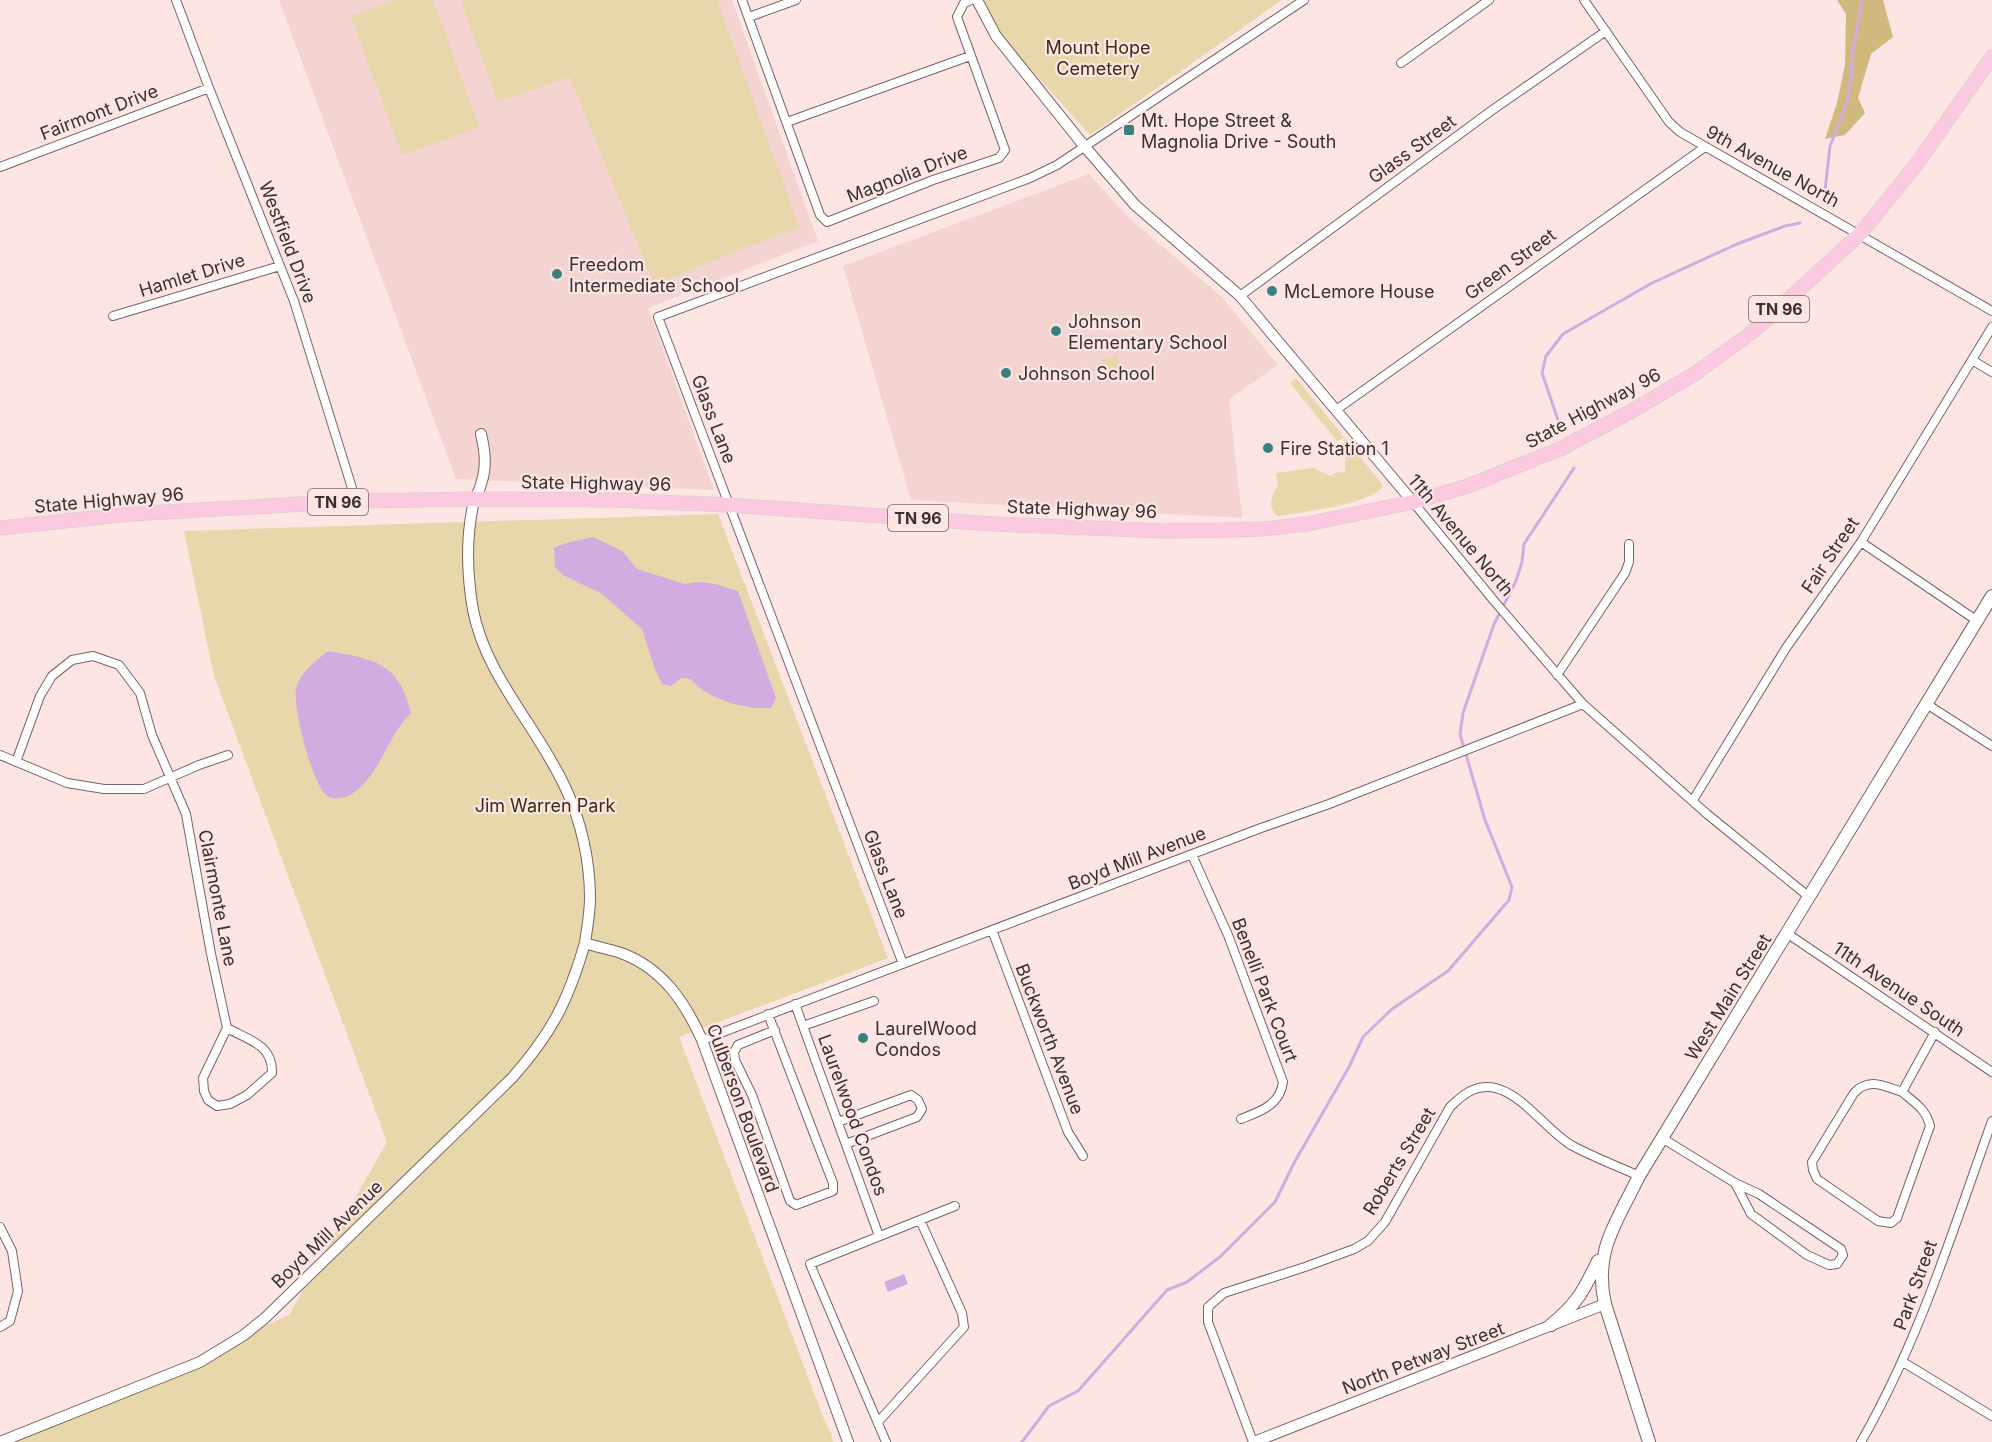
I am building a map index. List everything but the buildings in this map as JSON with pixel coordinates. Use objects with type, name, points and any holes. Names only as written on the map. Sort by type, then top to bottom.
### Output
[{"type":"main road","name":"State Highway 96","points":[[0,528],[130,514],[356,501],[475,499],[614,500],[729,505],[994,524],[1165,531],[1263,529],[1307,524],[1413,502],[1468,486],[1560,449],[1630,412],[1696,373],[1755,330],[1860,234],[1916,165],[1990,67]]},
{"type":"main road","name":"West Main Street","points":[[1648,1442],[1605,1304],[1601,1286],[1604,1249],[1639,1176],[1992,596]]},
{"type":"main road","points":[[1551,1325],[1570,1310],[1584,1290],[1604,1249]]},
{"type":"street","name":"Westfield Drive","points":[[176,0],[294,301],[356,501]]},
{"type":"street","name":"Magnolia Drive","points":[[742,0],[820,215],[827,222],[933,180],[999,158],[1005,150],[957,17],[964,3],[971,0]]},
{"type":"street","points":[[749,17],[796,0]]},
{"type":"street","points":[[977,0],[996,36],[1085,147],[1304,0]]},
{"type":"street","points":[[1401,63],[1489,0]]},
{"type":"street","name":"9th Avenue North","points":[[1584,0],[1669,122],[1680,132],[1992,310]]},
{"type":"street","name":"Glass Street","points":[[1240,296],[1491,111],[1606,31]]},
{"type":"street","points":[[787,122],[970,56]]},
{"type":"street","name":"Fairmont Drive","points":[[0,167],[209,88]]},
{"type":"street","name":"11th Avenue North","points":[[1085,147],[1135,205],[1240,296],[1583,704],[1808,896]]},
{"type":"street","name":"Glass Lane","points":[[903,964],[658,317],[1030,178],[1057,165],[1085,147]]},
{"type":"street","name":"Green Street","points":[[1336,410],[1705,147]]},
{"type":"street","name":"Hamlet Drive","points":[[113,316],[279,266]]},
{"type":"street","name":"Fair Street","points":[[1693,800],[1786,648],[1861,543],[1992,327]]},
{"type":"street","points":[[1972,360],[1992,372]]},
{"type":"street","points":[[481,435],[485,471],[475,499],[469,547],[470,588],[478,628],[506,689],[565,786],[575,812],[586,856],[590,898],[585,943]]},
{"type":"street","points":[[1861,543],[1976,620]]},
{"type":"street","points":[[1557,675],[1625,573],[1629,562],[1629,544]]},
{"type":"street","name":"Clairmonte Lane","points":[[16,762],[40,696],[52,676],[72,660],[93,657],[119,665],[140,693],[153,735],[186,814],[227,1028]]},
{"type":"street","points":[[1925,703],[1992,746]]},
{"type":"street","name":"Boyd Mill Avenue","points":[[702,1040],[1452,757],[1583,704]]},
{"type":"street","points":[[0,756],[67,783],[104,789],[144,789],[228,755]]},
{"type":"street","name":"Benelli Park Court","points":[[1192,855],[1228,935],[1283,1082],[1278,1099],[1270,1106],[1241,1119]]},
{"type":"street","name":"Buckworth Avenue","points":[[992,930],[1068,1132],[1083,1156]]},
{"type":"street","name":"11th Avenue South","points":[[1788,934],[1992,1072]]},
{"type":"street","name":"Culberson Boulevard","points":[[585,943],[622,954],[642,964],[663,980],[680,998],[702,1040],[848,1442]]},
{"type":"street","name":"Boyd Mill Avenue","points":[[0,1442],[200,1362],[244,1335],[265,1318],[512,1078],[536,1050],[567,998],[585,943]]},
{"type":"street","points":[[803,1026],[874,1001]]},
{"type":"street","name":"Laurelwood Condos","points":[[795,1004],[879,1236]]},
{"type":"street","points":[[768,1014],[833,1184],[833,1191],[796,1205],[790,1201],[752,1095],[735,1060],[734,1052],[738,1045],[774,1030]]},
{"type":"street","points":[[227,1028],[266,1050],[273,1060],[272,1073],[247,1095],[231,1104],[218,1106],[208,1100],[204,1091],[203,1078],[227,1028]]},
{"type":"street","points":[[1902,1092],[1935,1032]]},
{"type":"street","points":[[1878,1084],[1902,1092],[1923,1108],[1930,1126],[1926,1143],[1897,1218],[1892,1223],[1878,1221],[1817,1179],[1812,1162],[1860,1086],[1878,1084]]},
{"type":"street","name":"Roberts Street","points":[[1254,1442],[1208,1322],[1208,1307],[1224,1293],[1305,1267],[1354,1249],[1368,1241],[1385,1222],[1450,1107],[1464,1094],[1479,1088],[1499,1088],[1514,1096],[1570,1144],[1639,1176]]},
{"type":"street","points":[[838,1122],[911,1095],[918,1100],[922,1109],[917,1117],[846,1144]]},
{"type":"street","name":"Park Street","points":[[1861,1442],[1903,1362],[1919,1323],[1992,1121]]},
{"type":"street","points":[[1662,1138],[1736,1183],[1760,1194],[1840,1249],[1843,1255],[1837,1264],[1829,1265],[1807,1255],[1751,1214],[1736,1183]]},
{"type":"street","points":[[886,1442],[810,1264],[955,1206]]},
{"type":"street","points":[[878,1422],[964,1327],[962,1313],[920,1220]]},
{"type":"street","points":[[0,1227],[12,1251],[18,1291],[10,1321],[0,1327]]},
{"type":"street","name":"North Petway Street","points":[[1254,1442],[1605,1304]]},
{"type":"street","points":[[1903,1362],[1992,1416]]},
{"type":"shaded area","name":"Freedom Intermediate School","points":[[279,0],[732,0],[818,241],[648,308],[714,490],[456,479]]},
{"type":"shaded area","points":[[1837,0],[1883,0],[1893,37],[1871,54],[1858,98],[1865,113],[1845,135],[1825,139],[1837,103],[1845,65],[1846,14]]},
{"type":"shaded area","name":"Johnson Elementary School","points":[[1089,174],[1129,218],[1222,297],[1278,365],[1229,399],[1242,518],[911,500],[843,266]]},
{"type":"shaded area","points":[[593,537],[622,551],[637,569],[685,584],[699,582],[715,584],[738,591],[776,698],[771,708],[750,707],[727,702],[706,692],[691,679],[681,678],[671,686],[662,684],[642,629],[602,594],[563,575],[555,567],[554,548]]},
{"type":"shaded area","points":[[328,651],[371,661],[392,673],[406,696],[411,713],[402,723],[368,779],[359,789],[340,798],[331,798],[326,795],[315,776],[297,712],[296,690],[301,678]]},
{"type":"shaded area","points":[[904,1274],[908,1284],[888,1292],[884,1282]]},
{"type":"green space","points":[[395,0],[433,0],[479,127],[402,155],[351,16]]},
{"type":"green space","points":[[461,0],[717,0],[799,227],[654,284],[570,77],[498,102]]},
{"type":"green space","name":"Mount Hope Cemetery","points":[[980,0],[1282,0],[1090,135],[986,19]]},
{"type":"green space","points":[[1116,355],[1123,373],[1108,378],[1101,360]]},
{"type":"green space","points":[[1296,378],[1382,484],[1383,487],[1362,499],[1318,510],[1278,516],[1272,510],[1271,502],[1278,486],[1276,473],[1313,468],[1332,476],[1334,473],[1345,472],[1344,438],[1337,441],[1290,383]]},
{"type":"green space","name":"Jim Warren Park","points":[[718,514],[888,958],[679,1037],[833,1442],[9,1442],[289,1315],[387,1142],[214,676],[184,531]]},
{"type":"waterway","points":[[1824,199],[1830,146],[1846,106],[1862,0]]},
{"type":"waterway","points":[[1558,420],[1542,373],[1546,356],[1563,334],[1652,283],[1737,244],[1785,226],[1800,223]]},
{"type":"waterway","points":[[1022,1442],[1049,1406],[1078,1391],[1167,1290],[1187,1282],[1221,1256],[1275,1202],[1363,1037],[1392,1009],[1448,971],[1509,900],[1512,887],[1485,820],[1460,734],[1463,713],[1494,624],[1516,581],[1522,562],[1524,544],[1574,468]]},
{"type":"place","name":"Mt. Hope Street & Magnolia Drive - South","points":[[1129,130]]},
{"type":"place","name":"Freedom Intermediate School","points":[[557,274]]},
{"type":"place","name":"McLemore House","points":[[1272,291]]},
{"type":"place","name":"Johnson Elementary School","points":[[1056,331]]},
{"type":"place","name":"Johnson School","points":[[1006,373]]},
{"type":"place","name":"Fire Station 1","points":[[1268,448]]},
{"type":"place","name":"LaurelWood Condos","points":[[863,1038]]}]
